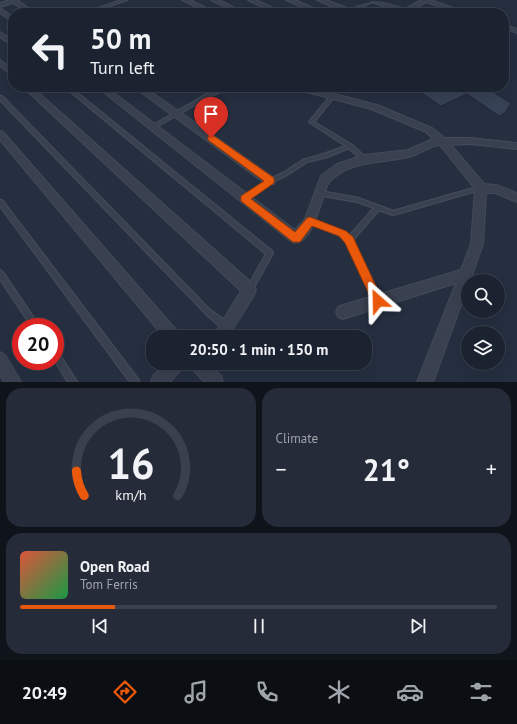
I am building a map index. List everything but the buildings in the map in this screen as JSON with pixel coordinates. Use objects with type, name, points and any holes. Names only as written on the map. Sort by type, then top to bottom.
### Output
[{"type":"street","points":[[0,5],[14,0],[25,8]]},
{"type":"street","points":[[185,0],[203,8]]},
{"type":"street","points":[[214,0],[231,8]]},
{"type":"street","points":[[251,0],[269,8]]},
{"type":"street","points":[[289,0],[310,8]]},
{"type":"street","points":[[305,6],[319,0],[339,8]]},
{"type":"street","points":[[360,8],[372,0],[394,8]]},
{"type":"street","points":[[412,8],[425,0],[449,8]]},
{"type":"street","points":[[0,34],[8,41]]},
{"type":"street","points":[[32,92],[249,290],[224,330]]},
{"type":"street","points":[[108,92],[296,238],[310,221],[325,179],[340,167],[364,159],[410,153],[435,142],[470,141],[517,146]]},
{"type":"street","points":[[145,92],[270,181]]},
{"type":"street","points":[[317,92],[374,107],[429,130],[443,142],[481,188],[477,244],[466,274]]},
{"type":"street","points":[[0,134],[167,330]]},
{"type":"street","points":[[481,188],[496,189],[517,198]]},
{"type":"street","points":[[343,312],[461,276]]},
{"type":"street","points":[[425,382],[461,287]]},
{"type":"street","points":[[1,365],[13,382]]},
{"type":"street","points":[[159,382],[170,370]]},
{"type":"street","points":[[206,370],[215,382]]},
{"type":"lane","points":[[101,8],[125,0]]},
{"type":"lane","points":[[73,92],[270,253],[249,290]]},
{"type":"lane","points":[[152,126],[218,92]]},
{"type":"lane","points":[[333,96],[311,122],[350,146],[364,159]]},
{"type":"lane","points":[[0,97],[208,312],[226,326]]},
{"type":"lane","points":[[245,199],[270,181],[285,174],[305,161],[350,146]]},
{"type":"lane","points":[[320,193],[358,200],[393,213],[481,188]]},
{"type":"lane","points":[[0,202],[135,382]]},
{"type":"lane","points":[[349,240],[378,208]]},
{"type":"lane","points":[[310,221],[342,234],[349,240],[378,301]]},
{"type":"lane","points":[[0,273],[30,318]]},
{"type":"lane","points":[[64,369],[73,382]]},
{"type":"route","points":[[211,138],[270,181],[245,199],[296,238],[310,221],[342,234],[349,240],[378,301]]}]
